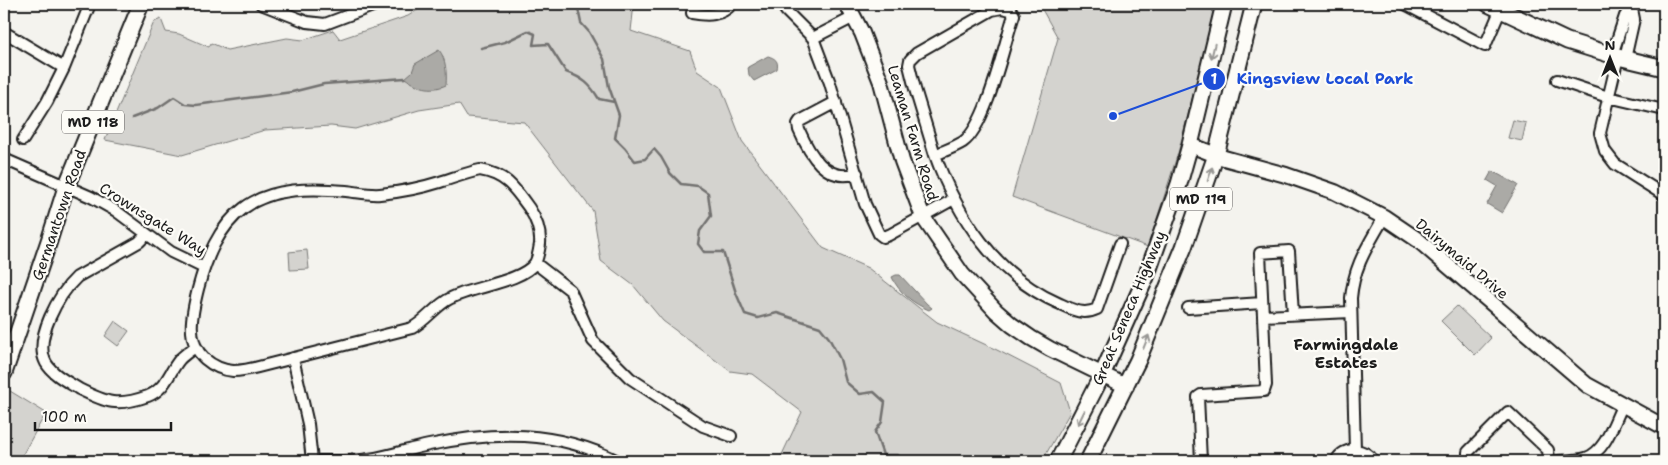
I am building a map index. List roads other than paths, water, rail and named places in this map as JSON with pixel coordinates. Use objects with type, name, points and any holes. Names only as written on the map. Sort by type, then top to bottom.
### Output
[{"type":"main road","name":"Germantown Road","points":[[4,372],[66,187],[141,4]]},
{"type":"main road","name":"Great Seneca Highway","points":[[1058,461],[1102,375],[1146,276],[1179,184],[1224,4]]},
{"type":"main road","name":"Great Seneca Highway","points":[[1088,461],[1126,386],[1184,247],[1216,154],[1254,4]]},
{"type":"main road","points":[[1494,7],[1567,41],[1618,57],[1664,68]]},
{"type":"street","points":[[23,140],[47,102],[64,68],[90,4]]},
{"type":"street","points":[[261,4],[307,22],[325,24],[378,4]]},
{"type":"street","points":[[694,4],[692,13],[704,16],[720,14],[732,4]]},
{"type":"street","points":[[782,4],[786,12],[812,38],[836,102],[865,204],[879,234],[883,237],[889,235],[954,199]]},
{"type":"street","name":"Leaman Farm Road","points":[[846,4],[862,33],[881,82],[902,161],[923,217],[962,274],[1012,325],[1050,349],[1126,386]]},
{"type":"street","points":[[1405,4],[1485,46],[1494,7]]},
{"type":"street","points":[[1632,6],[1634,19],[1618,57],[1600,133],[1605,151],[1615,164],[1664,195]]},
{"type":"street","points":[[935,155],[963,142],[979,120],[1014,15],[1011,10],[1002,8],[992,10],[917,53],[910,60],[909,65],[915,89],[935,155],[943,178],[975,233],[996,260],[1022,282],[1048,299],[1072,310],[1089,313],[1097,309],[1120,244]]},
{"type":"street","points":[[812,38],[854,17]]},
{"type":"street","points":[[4,32],[64,68]]},
{"type":"street","points":[[1557,80],[1608,97],[1664,110]]},
{"type":"street","points":[[836,102],[800,121],[798,124],[799,130],[817,163],[826,170],[844,176],[857,173]]},
{"type":"street","name":"Dairymaid Drive","points":[[1190,145],[1335,192],[1384,217],[1418,240],[1587,385],[1664,427]]},
{"type":"street","name":"Crownsgate Way","points":[[4,159],[91,197],[116,211],[171,252],[204,268]]},
{"type":"street","points":[[480,170],[492,172],[504,177],[514,188],[532,212],[539,230],[540,241],[535,263],[513,278],[451,297],[443,302],[422,323],[412,328],[246,370],[233,371],[214,366],[195,347],[192,338],[192,321],[204,268],[219,234],[244,207],[272,195],[312,189],[378,194],[420,188],[480,170]]},
{"type":"street","points":[[1355,450],[1352,285],[1357,266],[1384,217]]},
{"type":"street","points":[[147,234],[139,242],[70,284],[53,312],[43,337],[42,351],[46,362],[52,371],[71,384],[97,399],[117,403],[148,396],[158,391],[180,360],[195,347]]},
{"type":"street","points":[[1201,461],[1198,397],[1201,395],[1264,391],[1266,385],[1260,253],[1289,251],[1293,314]]},
{"type":"street","points":[[535,263],[570,290],[593,341],[630,378],[703,426],[731,436]]},
{"type":"street","points":[[1188,308],[1262,303]]},
{"type":"street","points":[[1263,316],[1351,312]]},
{"type":"street","points":[[293,358],[308,424],[312,461],[368,459],[446,442],[507,434],[554,439],[602,453],[618,461]]},
{"type":"street","points":[[1558,461],[1586,458],[1596,453],[1603,444],[1623,404]]},
{"type":"street","points":[[1468,461],[1468,452],[1508,412],[1548,450],[1549,461]]},
{"type":"street","points":[[1336,461],[1339,456],[1355,450],[1364,451],[1374,461]]},
{"type":"waterway","points":[[577,4],[581,23],[589,32],[604,59],[609,87],[619,115],[615,138],[635,161],[645,159],[654,149],[670,173],[681,184],[698,186],[708,193],[711,216],[700,231],[698,244],[704,252],[723,252],[745,314],[758,318],[777,313],[820,327],[829,338],[840,359],[846,382],[860,394],[874,392],[885,402],[882,422],[875,432],[883,455],[898,455],[900,461]]},
{"type":"waterway","points":[[481,48],[505,42],[528,31],[535,34],[533,45],[548,44],[566,72],[586,82],[599,99],[614,102]]},
{"type":"waterway","points":[[132,118],[158,108],[174,97],[185,104],[196,105],[292,92],[324,84],[405,78]]},
{"type":"place","name":"Kingsview Local Park","points":[[1113,116]]},
{"type":"district","name":"Farmingdale Estates","points":[[1346,353]]}]
